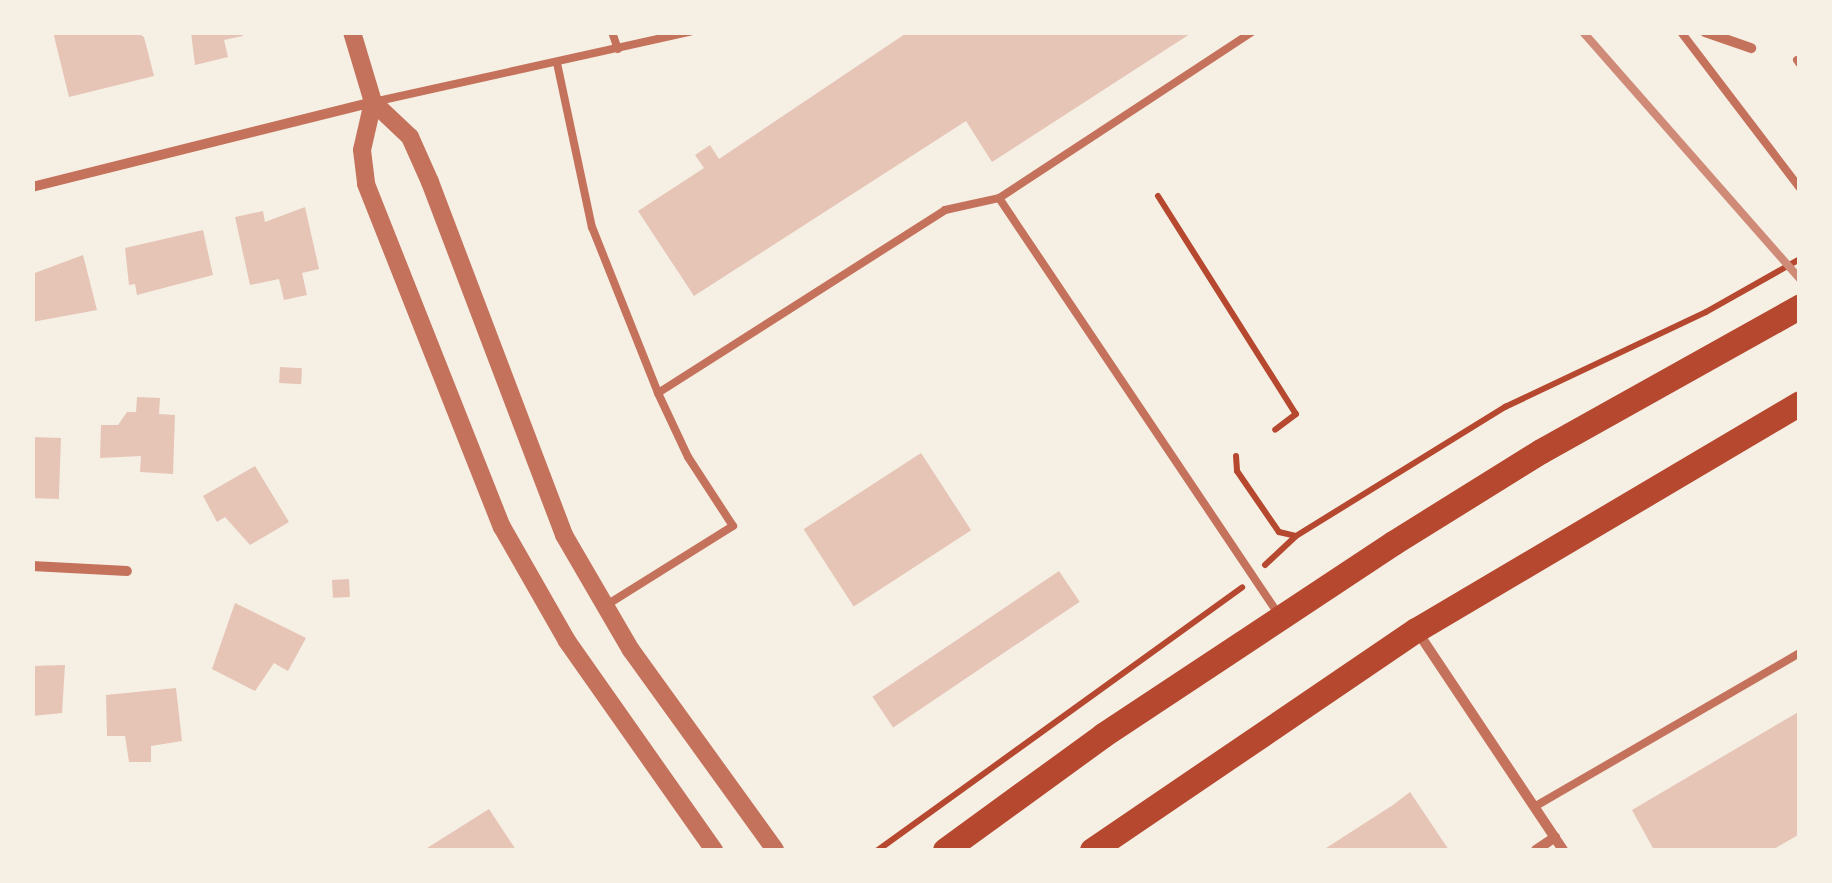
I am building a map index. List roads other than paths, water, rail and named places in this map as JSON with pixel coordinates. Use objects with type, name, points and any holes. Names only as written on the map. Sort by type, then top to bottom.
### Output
[{"type":"main road","points":[[945,850],[1279,616],[1541,450],[1800,306]]},
{"type":"main road","points":[[1092,850],[1416,630],[1796,412]]},
{"type":"street","points":[[352,32],[374,102],[410,137],[564,534],[693,742],[775,850]]},
{"type":"street","points":[[1705,32],[1751,48]]},
{"type":"street","points":[[32,188],[374,102]]},
{"type":"street","points":[[374,102],[362,150],[366,184],[502,527],[567,641],[714,850]]},
{"type":"street","points":[[32,566],[127,571]]},
{"type":"street","points":[[1416,630],[1563,850]]},
{"type":"street","points":[[1536,850],[1554,838]]},
{"type":"lane","points":[[612,32],[618,49]]},
{"type":"lane","points":[[374,102],[689,32]]},
{"type":"lane","points":[[658,393],[945,210],[998,198],[1252,32]]},
{"type":"lane","points":[[1681,32],[1800,188]]},
{"type":"lane","points":[[557,63],[592,227],[658,393],[734,526],[606,606]]},
{"type":"lane","points":[[998,198],[1279,616]]},
{"type":"lane","points":[[1534,807],[1800,653]]},
{"type":"railway","points":[[1583,32],[1800,279]]}]
